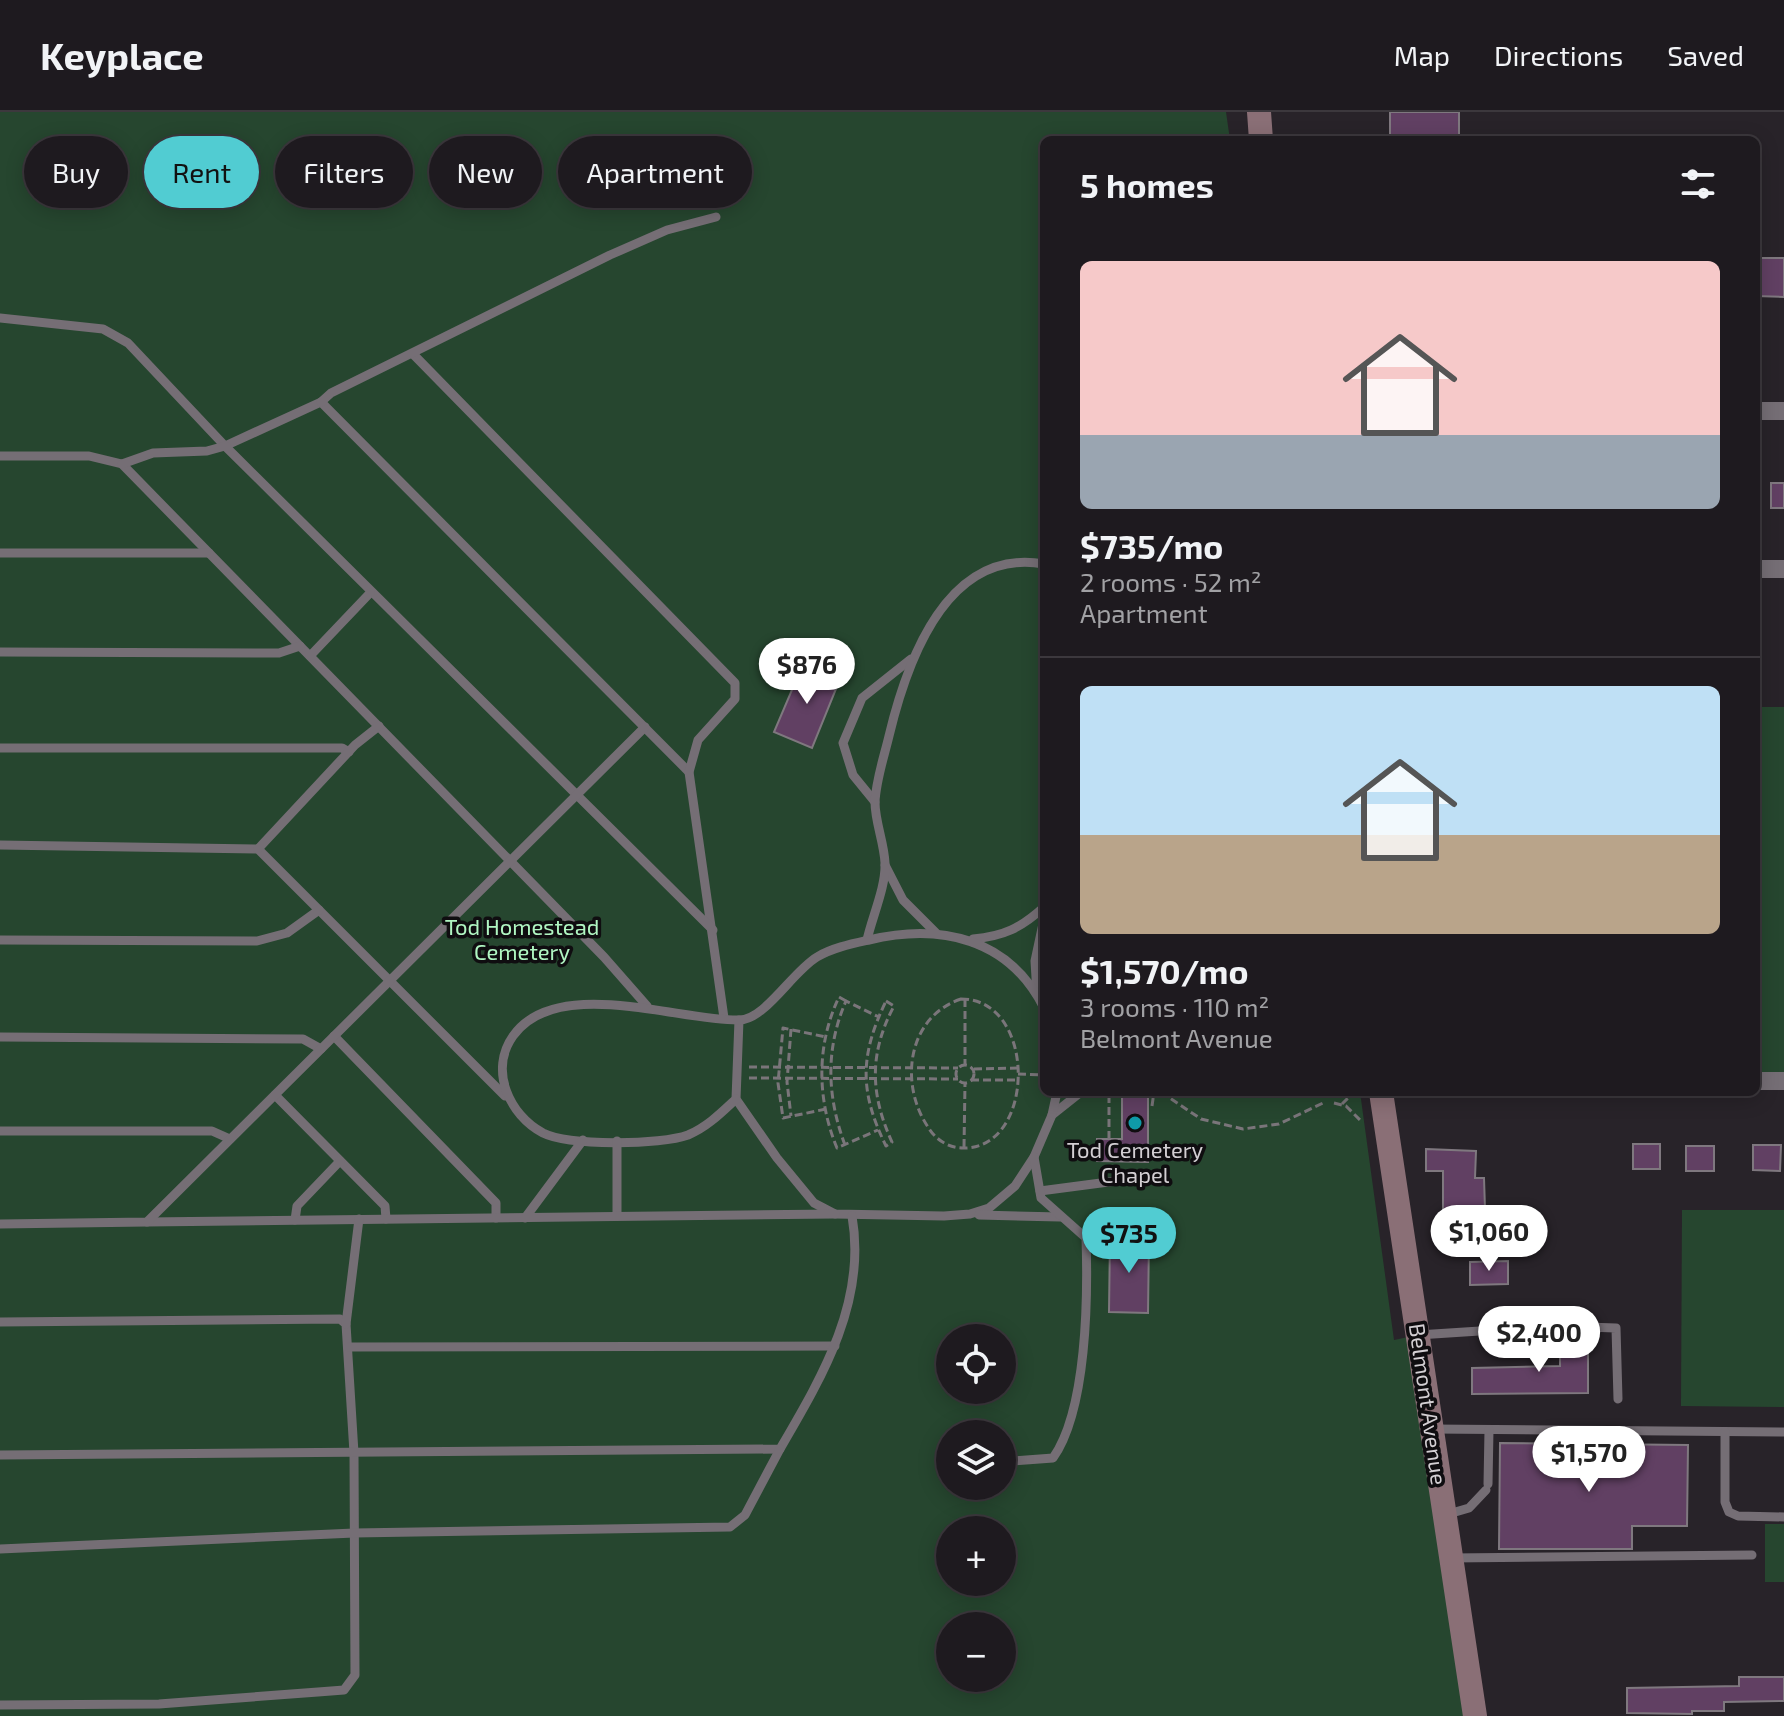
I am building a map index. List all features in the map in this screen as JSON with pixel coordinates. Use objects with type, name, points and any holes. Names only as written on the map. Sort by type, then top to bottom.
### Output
[{"type":"main road","points":[[1259,112],[1261,136]]},
{"type":"main road","name":"Belmont Avenue","points":[[1382,1096],[1475,1716]]},
{"type":"street","points":[[1760,411],[1784,411]]},
{"type":"street","points":[[1760,569],[1784,569]]},
{"type":"street","points":[[1760,1081],[1784,1081]]},
{"type":"lane","points":[[122,464],[153,453],[207,451],[225,446],[321,402],[331,393],[610,255],[667,230],[716,217]]},
{"type":"lane","points":[[0,318],[103,329],[128,343],[370,593],[713,930]]},
{"type":"lane","points":[[413,354],[735,683],[735,699],[698,740],[689,772],[724,1018]]},
{"type":"lane","points":[[321,402],[689,772]]},
{"type":"lane","points":[[0,456],[89,456],[122,464],[511,861],[647,1006]]},
{"type":"lane","points":[[0,553],[209,553]]},
{"type":"lane","points":[[936,933],[903,900],[885,865],[875,802],[901,689],[913,657],[939,612],[965,583],[993,567],[1021,560],[1040,563]]},
{"type":"lane","points":[[310,656],[370,593]]},
{"type":"lane","points":[[0,652],[279,653],[300,646]]},
{"type":"lane","points":[[875,802],[853,775],[843,743],[862,698],[913,657]]},
{"type":"lane","points":[[258,849],[349,752],[379,726]]},
{"type":"lane","points":[[147,1222],[645,727]]},
{"type":"lane","points":[[0,748],[342,748],[349,752]]},
{"type":"lane","points":[[0,845],[258,849],[543,1133],[583,1140],[617,1141],[685,1136],[708,1125],[736,1099]]},
{"type":"lane","points":[[867,940],[885,865]]},
{"type":"lane","points":[[0,940],[257,941],[287,933],[319,910]]},
{"type":"lane","points":[[513,1105],[501,1072],[503,1056],[511,1038],[525,1021],[560,1008],[647,1006],[739,1020],[755,1017],[794,974],[819,956],[867,940],[907,932],[971,939],[1001,937],[1024,925],[1040,911]]},
{"type":"lane","points":[[971,939],[997,952],[1020,971],[1040,1000]]},
{"type":"lane","points":[[1037,994],[1035,961],[1040,943]]},
{"type":"lane","points":[[739,1020],[736,1099],[777,1158],[814,1203],[835,1214]]},
{"type":"lane","points":[[334,1036],[496,1203],[496,1218]]},
{"type":"lane","points":[[0,1037],[303,1039],[321,1049]]},
{"type":"lane","points":[[275,1095],[385,1206],[386,1219]]},
{"type":"lane","points":[[970,1214],[1004,1199],[1034,1157],[1052,1115],[1056,1096]]},
{"type":"lane","points":[[1052,1115],[1076,1096]]},
{"type":"lane","points":[[0,1131],[212,1131],[230,1139]]},
{"type":"lane","points":[[525,1218],[583,1140]]},
{"type":"lane","points":[[617,1141],[617,1216]]},
{"type":"lane","points":[[1016,1461],[1053,1458],[1066,1440],[1087,1328],[1086,1238],[1041,1198],[1034,1157]]},
{"type":"lane","points":[[295,1220],[297,1206],[340,1161]]},
{"type":"lane","points":[[1040,1191],[1116,1181]]},
{"type":"lane","points":[[0,1224],[835,1214],[1060,1217]]},
{"type":"lane","points":[[0,1549],[354,1533],[730,1527],[745,1515],[835,1346],[854,1276],[857,1244],[852,1216]]},
{"type":"lane","points":[[0,1705],[159,1704],[344,1690],[355,1675],[354,1453],[346,1324],[359,1219]]},
{"type":"lane","points":[[0,1322],[340,1319],[346,1324]]},
{"type":"lane","points":[[1418,1335],[1556,1326],[1616,1328],[1618,1399]]},
{"type":"lane","points":[[348,1347],[835,1346]]},
{"type":"lane","points":[[1432,1429],[1784,1432]]},
{"type":"lane","points":[[1445,1515],[1469,1508],[1487,1487],[1489,1430]]},
{"type":"lane","points":[[1725,1432],[1729,1512],[1738,1516],[1784,1517]]},
{"type":"lane","points":[[0,1455],[780,1449]]},
{"type":"lane","points":[[1451,1558],[1752,1555]]},
{"type":"path","points":[[878,1130],[837,1148],[827,1116],[822,1067],[827,1030],[839,997],[879,1017]]},
{"type":"path","points":[[965,999],[965,1065]]},
{"type":"path","points":[[965,999],[990,1007],[1002,1019],[1010,1033],[1018,1077],[1008,1120],[984,1143],[964,1148],[945,1143],[933,1134],[915,1102],[911,1067],[915,1044],[933,1014],[948,1003],[965,999]]},
{"type":"path","points":[[845,1145],[835,1114],[830,1067],[836,1031],[846,1001]]},
{"type":"path","points":[[886,1001],[894,1006],[881,1032],[874,1067],[880,1114],[892,1142],[886,1146],[872,1116],[865,1079],[873,1029],[886,1001]]},
{"type":"path","points":[[826,1037],[783,1028],[779,1067],[783,1118],[826,1109]]},
{"type":"path","points":[[791,1029],[787,1067],[791,1116]]},
{"type":"path","points":[[873,1029],[881,1032]]},
{"type":"path","points":[[827,1030],[836,1031]]},
{"type":"path","points":[[737,1066],[958,1068],[965,1065]]},
{"type":"path","points":[[965,1065],[972,1069],[1018,1068]]},
{"type":"path","points":[[958,1068],[958,1079]]},
{"type":"path","points":[[971,1080],[972,1069]]},
{"type":"path","points":[[965,1083],[1040,1075]]},
{"type":"path","points":[[737,1078],[958,1079],[965,1083]]},
{"type":"path","points":[[964,1148],[965,1083]]},
{"type":"path","points":[[1109,1096],[1109,1139]]},
{"type":"path","points":[[1152,1106],[1153,1096]]},
{"type":"path","points":[[1167,1096],[1201,1119],[1243,1129],[1279,1124],[1323,1103]]},
{"type":"path","points":[[1342,1104],[1348,1098]]},
{"type":"path","points":[[1334,1103],[1342,1104],[1360,1120]]},
{"type":"path","points":[[827,1116],[835,1114]]},
{"type":"path","points":[[872,1116],[880,1114]]},
{"type":"green space","name":"Tod Homestead Cemetery","points":[[0,112],[1226,112],[1229,136],[1040,136],[1040,1096],[1361,1096],[1394,1340],[1418,1335],[1475,1716],[0,1716]]},
{"type":"green space","points":[[1760,707],[1784,707],[1784,1081],[1760,1081]]},
{"type":"green space","points":[[1682,1210],[1784,1210],[1784,1407],[1681,1406]]},
{"type":"green space","points":[[1765,1524],[1784,1524],[1784,1582],[1765,1582]]},
{"type":"building","points":[[1390,112],[1459,112],[1459,136],[1390,136]]},
{"type":"building","points":[[1760,258],[1784,258],[1784,297],[1760,296]]},
{"type":"building","points":[[1771,483],[1784,483],[1784,508],[1771,508]]},
{"type":"building","points":[[803,664],[840,679],[812,748],[774,732]]},
{"type":"building","name":"Tod Cemetery Chapel","points":[[1122,1096],[1148,1096],[1148,1162],[1097,1161],[1097,1139],[1122,1139]]},
{"type":"building","points":[[1633,1144],[1660,1144],[1660,1169],[1633,1169]]},
{"type":"building","points":[[1753,1145],[1781,1145],[1780,1171],[1753,1170]]},
{"type":"building","points":[[1686,1146],[1714,1146],[1714,1171],[1686,1171]]},
{"type":"building","points":[[1426,1149],[1476,1151],[1475,1178],[1484,1178],[1485,1209],[1443,1210],[1443,1171],[1426,1171]]},
{"type":"building","points":[[1110,1237],[1149,1238],[1148,1313],[1109,1312]]},
{"type":"building","points":[[1508,1261],[1508,1284],[1470,1285],[1470,1262]]},
{"type":"building","points":[[1588,1337],[1588,1393],[1472,1394],[1472,1368],[1560,1366],[1560,1338]]},
{"type":"building","points":[[1500,1443],[1688,1445],[1687,1526],[1632,1526],[1632,1549],[1499,1549]]},
{"type":"building","points":[[1739,1677],[1784,1677],[1784,1701],[1724,1702],[1724,1711],[1692,1711],[1692,1714],[1627,1713],[1627,1688],[1739,1686]]},
{"type":"place","name":"Tod Cemetery Chapel","points":[[1135,1123]]}]
